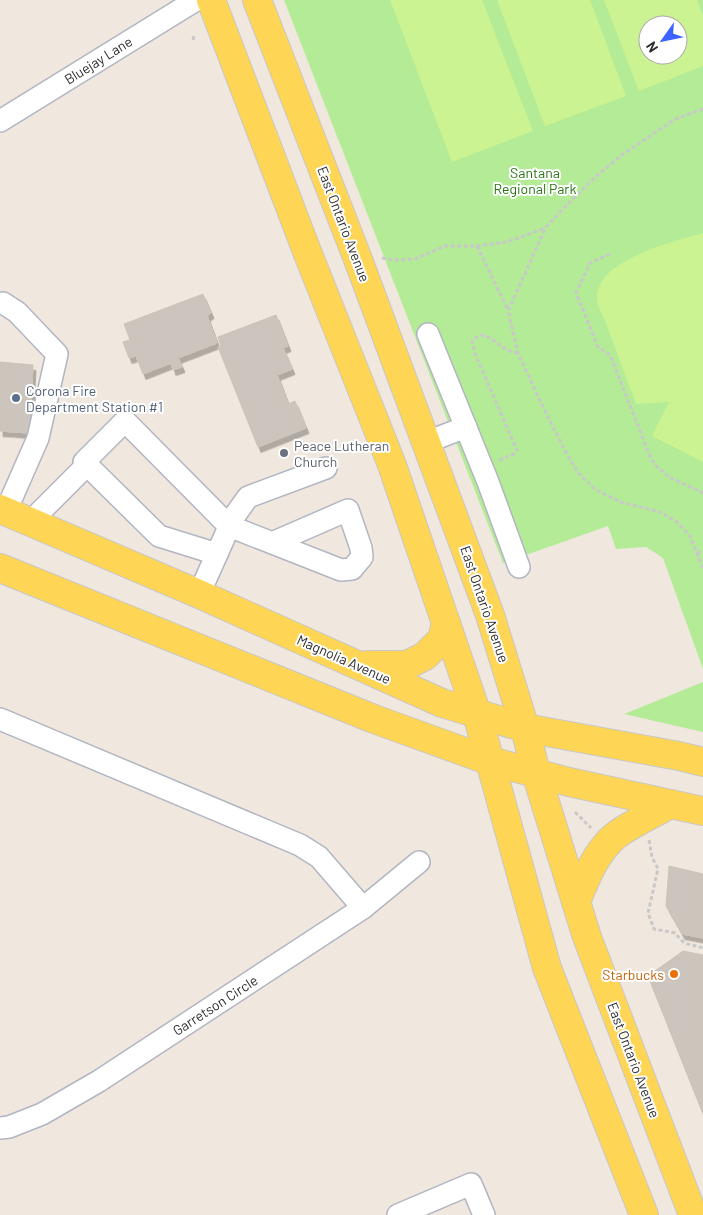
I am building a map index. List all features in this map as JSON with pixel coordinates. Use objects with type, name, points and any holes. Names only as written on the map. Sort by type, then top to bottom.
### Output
[{"type":"main road","points":[[211,0],[308,254],[392,465],[477,714],[547,968],[644,1215]]},
{"type":"main road","name":"East Ontario Avenue","points":[[257,0],[427,442],[490,615],[525,728],[536,773],[587,937],[692,1215]]},
{"type":"main road","name":"Magnolia Avenue","points":[[3,510],[199,594],[442,703],[525,728],[703,762]]},
{"type":"main road","points":[[0,568],[374,719],[490,762],[703,811]]},
{"type":"main road","points":[[357,665],[407,665],[425,656],[442,639],[446,623]]},
{"type":"main road","points":[[576,902],[589,870],[607,844],[616,835],[671,804]]},
{"type":"street","name":"Bluejay Lane","points":[[0,121],[172,7],[196,0]]},
{"type":"street","points":[[3,304],[17,312],[57,354],[38,438],[3,510]]},
{"type":"street","points":[[428,334],[482,466],[518,568]]},
{"type":"street","points":[[216,554],[159,536],[84,462],[125,421],[229,526],[272,543]]},
{"type":"street","points":[[427,442],[466,427]]},
{"type":"street","points":[[30,522],[88,465]]},
{"type":"street","points":[[199,594],[233,518],[248,497],[326,468]]},
{"type":"street","points":[[0,719],[300,845],[319,857],[362,908]]},
{"type":"street","name":"Garretson Circle","points":[[0,1128],[9,1127],[42,1114],[99,1081],[362,908],[419,862]]},
{"type":"street","points":[[398,1215],[471,1184],[484,1215]]},
{"type":"path","points":[[508,311],[546,227],[594,178],[622,155],[675,119],[703,109]]},
{"type":"path","points":[[377,257],[395,260],[415,259],[445,246],[477,246],[507,242],[546,227]]},
{"type":"path","points":[[477,246],[508,311],[518,353],[556,434],[579,474],[596,490],[621,502],[660,512],[677,522],[690,536],[703,568]]},
{"type":"path","points":[[610,254],[590,263],[576,293],[598,347],[610,355],[650,456],[663,472],[703,493]]},
{"type":"path","points":[[482,466],[514,454],[517,450],[474,354],[472,341],[479,335],[484,335],[509,352],[518,353]]},
{"type":"path","points":[[697,553],[703,551]]},
{"type":"path","points":[[648,834],[651,853],[658,869],[648,912],[651,924],[654,929],[676,933],[684,943],[703,948]]},
{"type":"green space","name":"Santana Regional Park","points":[[284,0],[703,0],[703,669],[663,558],[646,547],[616,549],[608,526],[503,563]]},
{"type":"green space","points":[[390,0],[482,0],[533,131],[452,162]]},
{"type":"green space","points":[[497,0],[590,0],[626,96],[545,126]]},
{"type":"green space","points":[[604,0],[697,0],[703,16],[703,66],[639,91]]},
{"type":"green space","points":[[703,233],[703,462],[652,436],[669,402],[636,404],[597,300],[600,284],[612,270],[628,259],[648,250]]},
{"type":"green space","points":[[703,682],[703,732],[624,714]]},
{"type":"building","points":[[203,294],[211,313],[207,316],[217,343],[178,358],[182,367],[173,370],[171,363],[143,374],[136,356],[129,358],[123,342],[130,340],[124,324]]},
{"type":"building","points":[[276,315],[288,346],[283,348],[292,369],[277,375],[288,404],[295,401],[306,428],[258,447],[218,347],[221,346],[218,337]]},
{"type":"building","name":"Corona Fire Department Station #1","points":[[0,362],[33,365],[29,433],[0,431]]},
{"type":"building","points":[[669,866],[703,874],[703,938],[682,934],[666,906]]},
{"type":"building","points":[[683,951],[703,955],[703,1114],[648,976]]},
{"type":"place","name":"Corona Fire Department Station #1","points":[[16,398]]},
{"type":"place","name":"Peace Lutheran Church","points":[[284,453]]},
{"type":"place","name":"Starbucks","points":[[674,974]]}]
